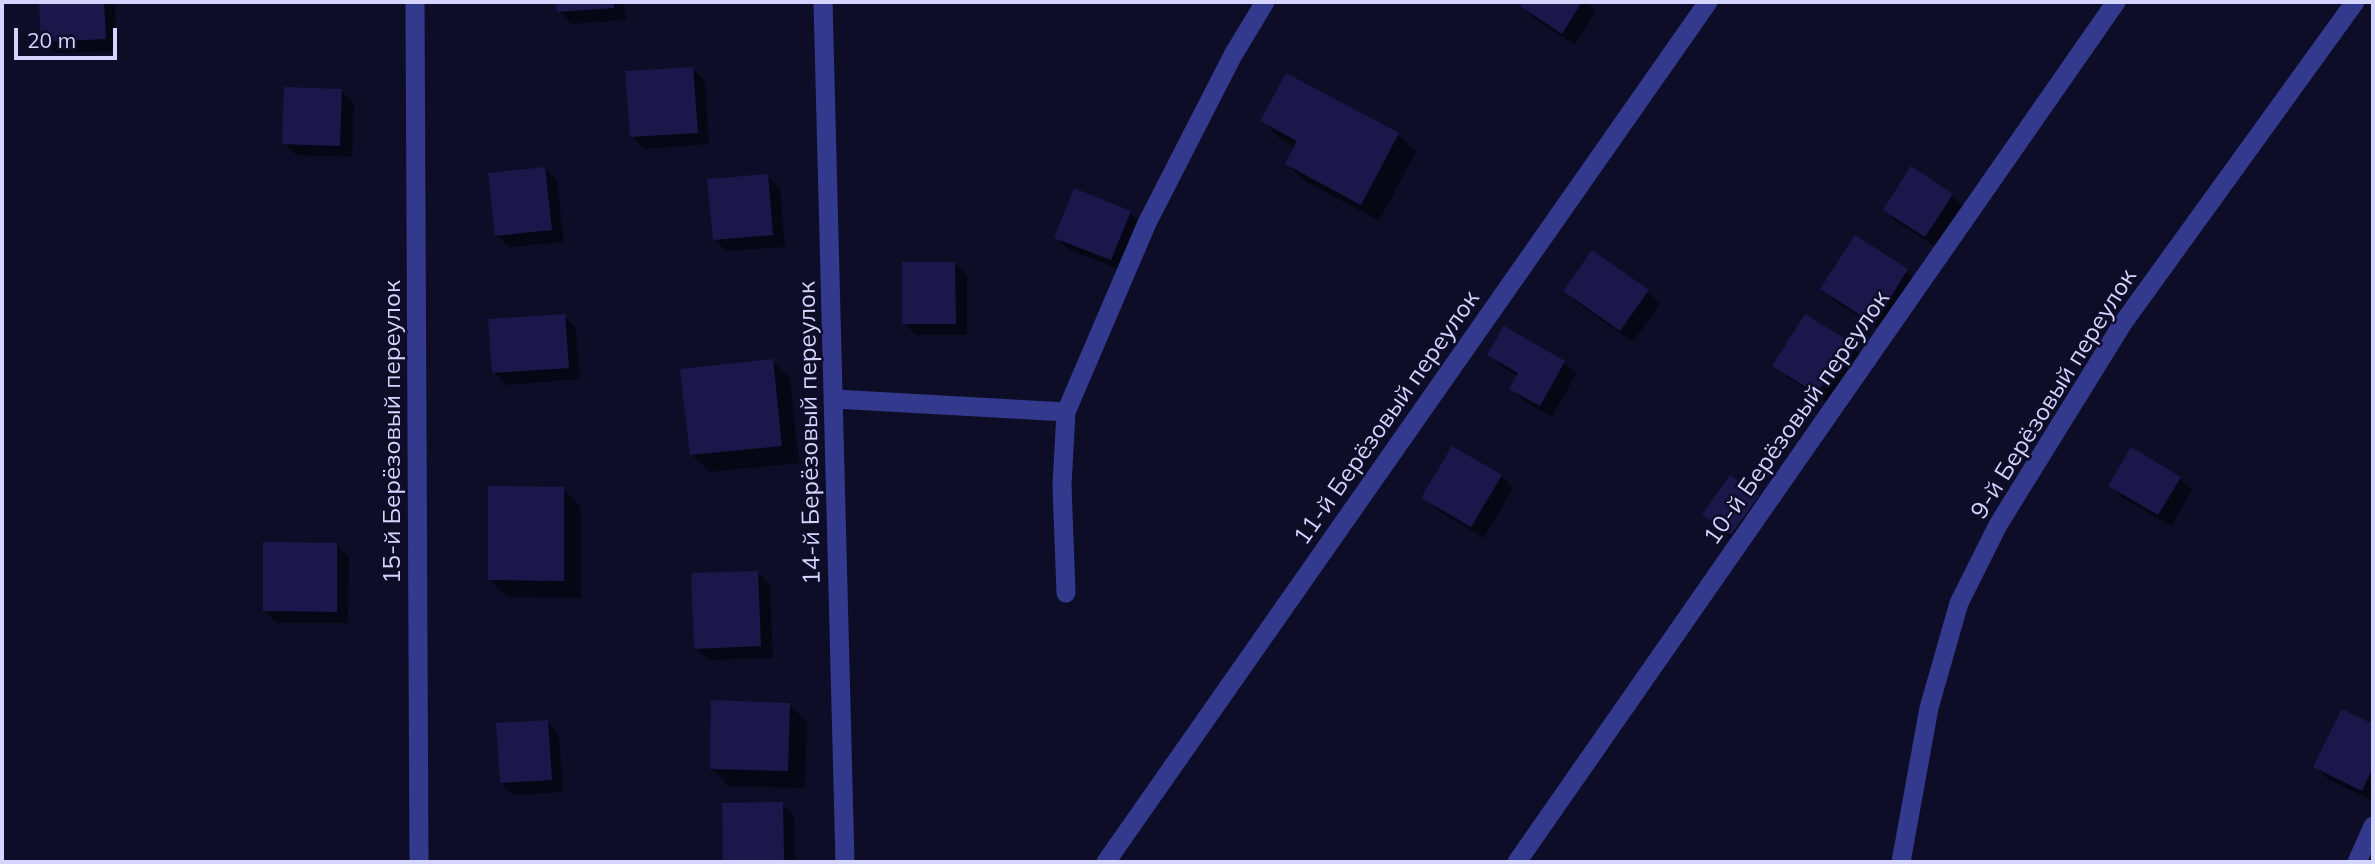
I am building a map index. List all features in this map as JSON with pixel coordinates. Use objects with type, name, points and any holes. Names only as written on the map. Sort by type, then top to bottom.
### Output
[{"type":"street","name":"15-й Берёзовый переулок","points":[[415,2],[419,862]]},
{"type":"street","name":"14-й Берёзовый переулок","points":[[823,2],[845,862]]},
{"type":"street","points":[[1066,593],[1062,485],[1066,412],[1147,223],[1233,55],[1265,2]]},
{"type":"street","name":"11-й Берёзовый переулок","points":[[1106,862],[1708,2]]},
{"type":"street","name":"10-й Берёзовый переулок","points":[[1517,862],[2116,2]]},
{"type":"street","name":"9-й Берёзовый переулок","points":[[1901,862],[1929,708],[1959,603],[1998,525],[2123,323],[2355,2]]},
{"type":"street","points":[[835,399],[1066,412]]},
{"type":"street","points":[[2357,862],[2373,826]]},
{"type":"building","points":[[39,2],[104,2],[106,39],[41,42]]},
{"type":"building","points":[[556,2],[614,2],[614,8],[557,12]]},
{"type":"building","points":[[1523,2],[1582,2],[1562,34],[1520,6]]},
{"type":"building","points":[[693,67],[698,133],[630,137],[625,71]]},
{"type":"building","points":[[1286,73],[1399,133],[1361,205],[1285,164],[1297,141],[1260,121]]},
{"type":"building","points":[[284,87],[342,89],[340,146],[282,144]]},
{"type":"building","points":[[1911,166],[1953,194],[1925,237],[1883,210]]},
{"type":"building","points":[[545,167],[552,230],[495,236],[488,173]]},
{"type":"building","points":[[768,174],[773,235],[713,240],[707,179]]},
{"type":"building","points":[[1074,188],[1131,211],[1111,260],[1054,238]]},
{"type":"building","points":[[1855,235],[1908,269],[1874,324],[1820,289]]},
{"type":"building","points":[[1592,250],[1649,290],[1620,331],[1563,291]]},
{"type":"building","points":[[902,262],[955,262],[956,324],[902,324]]},
{"type":"building","points":[[565,314],[569,368],[492,373],[488,319]]},
{"type":"building","points":[[1805,314],[1850,342],[1817,394],[1772,366]]},
{"type":"building","points":[[1504,326],[1565,361],[1540,406],[1509,389],[1518,373],[1487,355]]},
{"type":"building","points":[[773,359],[782,446],[690,455],[680,369]]},
{"type":"building","points":[[1452,446],[1502,475],[1471,527],[1421,498]]},
{"type":"building","points":[[2131,447],[2181,477],[2158,515],[2108,486]]},
{"type":"building","points":[[1730,475],[1759,496],[1731,535],[1702,515]]},
{"type":"building","points":[[488,486],[564,487],[564,581],[488,580]]},
{"type":"building","points":[[263,542],[337,543],[337,612],[263,611]]},
{"type":"building","points":[[758,571],[761,646],[694,649],[691,573]]},
{"type":"building","points":[[711,700],[790,703],[788,771],[710,769]]},
{"type":"building","points":[[2342,709],[2373,724],[2373,768],[2362,791],[2313,767]]},
{"type":"building","points":[[548,720],[552,780],[500,783],[496,723]]},
{"type":"building","points":[[783,802],[784,861],[723,862],[722,803]]}]
